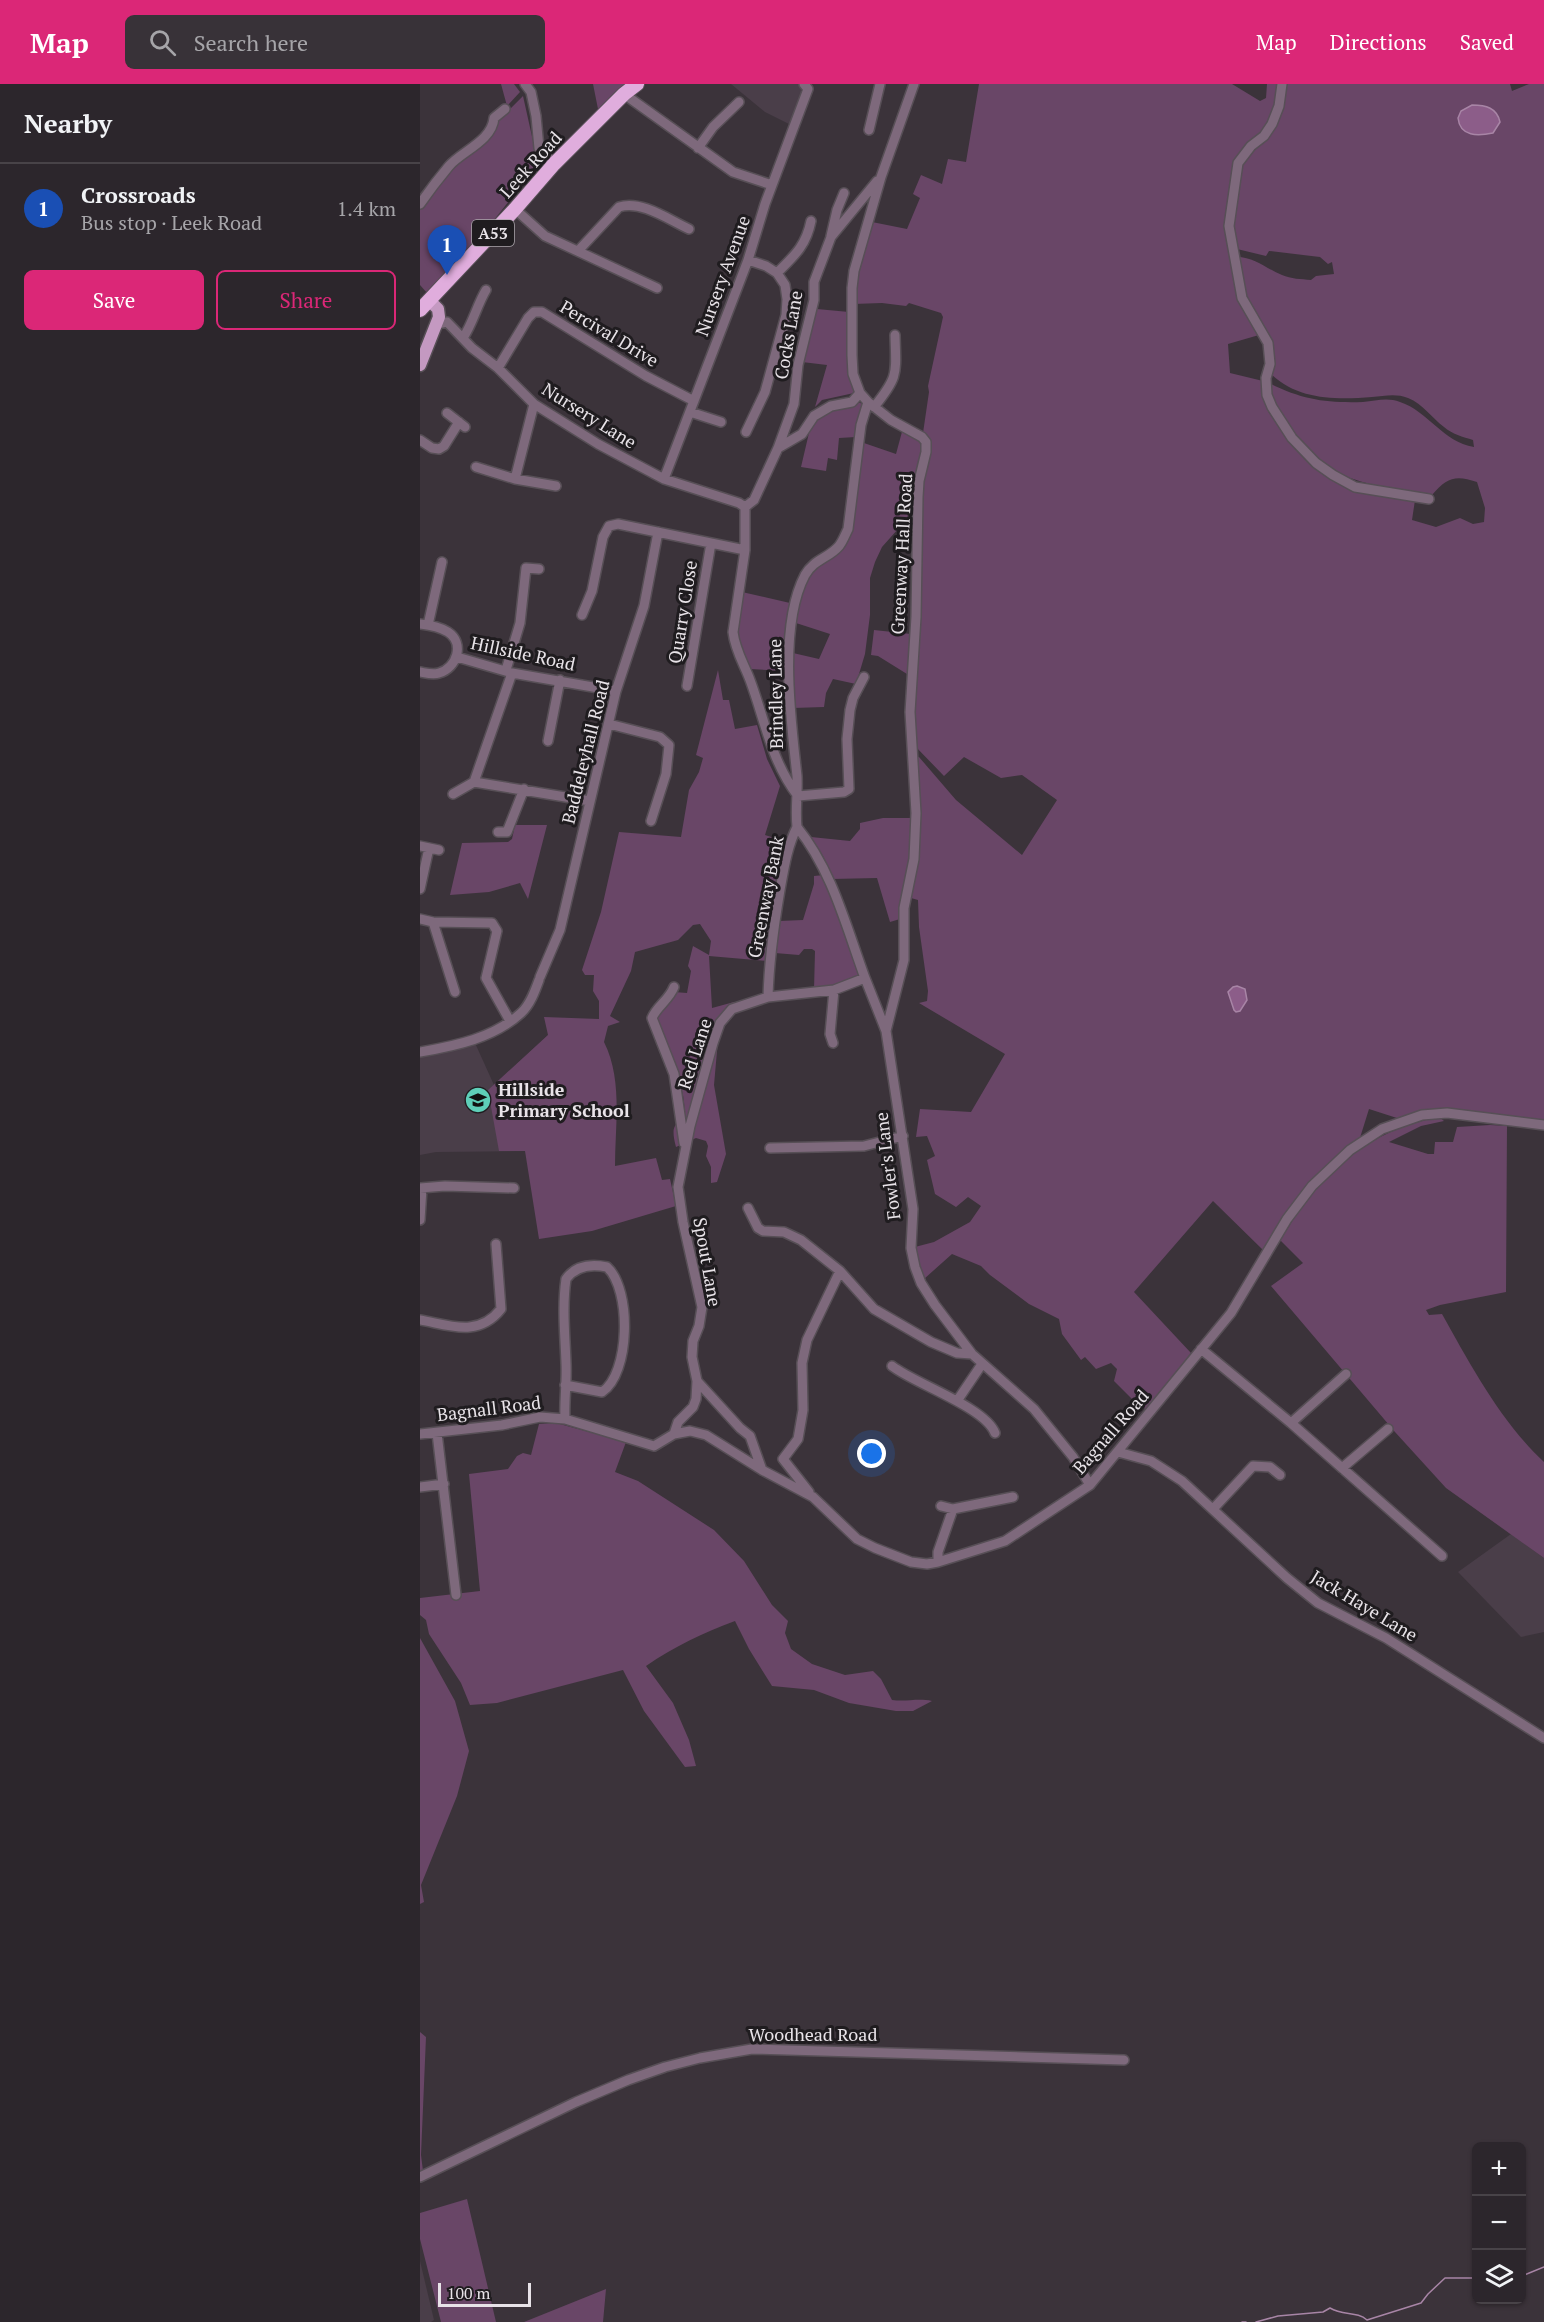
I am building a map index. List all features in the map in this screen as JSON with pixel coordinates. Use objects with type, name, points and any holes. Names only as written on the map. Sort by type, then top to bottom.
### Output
[{"type":"highway","name":"Leek Road","points":[[423,307],[554,164],[624,94],[637,84]]},
{"type":"main road","points":[[420,365],[439,317],[438,309],[423,307]]},
{"type":"street","points":[[525,84],[531,93],[539,148],[554,164]]},
{"type":"street","name":"Nursery Avenue","points":[[664,479],[748,260],[772,185],[808,89],[804,84]]},
{"type":"street","points":[[869,130],[880,84]]},
{"type":"street","name":"Greenway Hall Road","points":[[886,1031],[904,960],[904,908],[915,859],[916,813],[910,712],[916,617],[918,497],[926,446],[922,436],[891,420],[871,405],[860,393],[853,374],[852,288],[854,271],[881,177],[914,84]]},
{"type":"street","points":[[1282,84],[1280,106],[1272,124],[1238,163],[1230,226],[1242,298],[1268,343],[1270,364],[1266,378],[1267,395],[1292,438],[1316,463],[1333,475],[1355,487],[1430,499]]},
{"type":"street","points":[[624,94],[733,172],[772,185]]},
{"type":"street","points":[[699,148],[713,127],[739,102]]},
{"type":"street","points":[[420,204],[452,163],[464,156],[488,133],[493,127],[494,118],[505,109]]},
{"type":"street","name":"Cocks Lane","points":[[745,507],[754,500],[795,404],[798,364],[813,307],[814,282],[831,237],[881,177]]},
{"type":"street","points":[[831,237],[837,210],[844,193]]},
{"type":"street","points":[[578,251],[619,207],[625,205],[641,207],[689,229]]},
{"type":"street","points":[[515,209],[545,236],[657,288]]},
{"type":"street","points":[[777,273],[802,247],[808,237],[811,221]]},
{"type":"street","points":[[748,260],[766,266],[777,273],[785,285],[787,299],[786,315],[765,392],[748,428],[759,429]]},
{"type":"street","points":[[463,338],[470,328],[477,306],[486,290]]},
{"type":"street","name":"Percival Drive","points":[[498,368],[528,318],[534,312],[542,312],[646,376],[694,400]]},
{"type":"street","name":"Nursery Lane","points":[[436,322],[447,322],[534,404],[598,444],[664,479],[739,503],[745,507]]},
{"type":"street","points":[[871,405],[892,385],[895,377],[892,341]]},
{"type":"street","points":[[778,448],[802,434],[814,416],[831,406],[852,402],[860,393]]},
{"type":"street","points":[[515,479],[534,404]]},
{"type":"street","name":"Brindley Lane","points":[[797,826],[798,796],[788,692],[791,629],[804,576],[814,563],[840,545],[848,529],[861,425],[871,405]]},
{"type":"street","points":[[690,412],[721,422]]},
{"type":"street","points":[[420,440],[432,448],[440,449],[444,446],[462,424],[447,413]]},
{"type":"street","points":[[476,467],[515,479],[556,486]]},
{"type":"street","points":[[745,507],[745,550],[733,632],[734,646],[750,682],[773,752],[786,781],[798,796],[844,792],[849,789],[847,739],[850,710],[853,698],[864,677]]},
{"type":"street","points":[[582,615],[592,591],[603,537],[609,526],[618,524],[745,550]]},
{"type":"street","name":"Baddeleyhall Road","points":[[510,1021],[523,1012],[540,979],[560,930],[616,691],[645,606],[658,532]]},
{"type":"street","name":"Quarry Close","points":[[687,686],[711,543]]},
{"type":"street","points":[[420,672],[441,673],[452,666],[457,657],[456,643],[448,632],[424,624],[442,562]]},
{"type":"street","points":[[474,782],[509,672],[520,623],[526,568],[539,569]]},
{"type":"street","name":"Hillside Road","points":[[457,657],[509,672],[616,691]]},
{"type":"street","points":[[549,741],[560,680]]},
{"type":"street","points":[[609,724],[660,737],[669,745],[666,774],[651,821]]},
{"type":"street","points":[[453,794],[474,782],[590,801]]},
{"type":"street","points":[[498,832],[507,832],[524,789]]},
{"type":"street","name":"Greenway Bank","points":[[797,826],[809,842],[830,881],[886,1031]]},
{"type":"street","name":"Greenway Bank","points":[[768,997],[769,959],[779,896],[786,855],[797,826]]},
{"type":"street","points":[[420,889],[429,848]]},
{"type":"street","points":[[420,919],[433,922],[485,921],[492,923],[496,928],[486,978],[510,1021],[467,1043],[420,1052]]},
{"type":"street","points":[[433,922],[455,992]]},
{"type":"street","name":"Red Lane","points":[[685,1149],[713,1043],[720,1023],[732,1009],[768,997],[834,990],[865,978]]},
{"type":"street","points":[[674,987],[669,998],[652,1018],[674,1074],[685,1149]]},
{"type":"street","points":[[833,1043],[830,1034],[834,990]]},
{"type":"street","name":"Fowler's Lane","points":[[886,1031],[913,1209],[911,1248],[915,1267],[935,1305],[972,1354],[1034,1409],[1072,1457],[1090,1485]]},
{"type":"street","name":"Bagnall Road","points":[[420,1434],[502,1425],[540,1417],[565,1419],[654,1446],[674,1434],[690,1431],[706,1435],[762,1470],[813,1497],[846,1531],[875,1548],[911,1562],[927,1564],[938,1562],[1005,1541],[1090,1485],[1239,1300],[1287,1220],[1312,1186],[1335,1162],[1368,1137],[1400,1122],[1422,1115],[1447,1113],[1544,1125]]},
{"type":"street","points":[[770,1148],[864,1146],[903,1136]]},
{"type":"street","name":"Spout Lane","points":[[674,1434],[678,1422],[693,1407],[697,1381],[692,1357],[693,1341],[699,1326],[702,1307],[679,1198],[678,1187],[685,1149]]},
{"type":"street","points":[[420,1220],[421,1188],[445,1186],[514,1188]]},
{"type":"street","points":[[748,1208],[758,1228],[763,1231],[784,1232],[801,1240],[840,1271],[874,1309],[931,1342],[957,1353],[972,1354]]},
{"type":"street","points":[[420,1320],[437,1322],[451,1328],[468,1327],[494,1318],[501,1309],[496,1244]]},
{"type":"street","points":[[565,1385],[602,1392],[612,1386],[625,1329],[624,1302],[613,1272],[607,1267],[589,1265],[577,1269],[566,1279],[563,1309],[565,1419]]},
{"type":"street","points":[[813,1497],[783,1459],[798,1439],[803,1410],[802,1363],[807,1340],[840,1271]]},
{"type":"street","points":[[1201,1349],[1291,1423],[1442,1556]]},
{"type":"street","points":[[957,1401],[982,1364]]},
{"type":"street","points":[[892,1366],[904,1375],[935,1388],[957,1401],[992,1425],[995,1433]]},
{"type":"street","points":[[1291,1423],[1346,1374]]},
{"type":"street","points":[[697,1381],[750,1436],[762,1470]]},
{"type":"street","points":[[1342,1468],[1388,1430]]},
{"type":"street","points":[[437,1433],[456,1595]]},
{"type":"street","name":"Jack Haye Lane","points":[[1118,1452],[1144,1458],[1164,1467],[1318,1603],[1386,1638],[1544,1738]]},
{"type":"street","points":[[1213,1509],[1253,1466],[1270,1467],[1280,1474]]},
{"type":"street","points":[[420,1487],[444,1484]]},
{"type":"street","points":[[941,1506],[953,1509],[1013,1497]]},
{"type":"street","points":[[938,1562],[938,1552],[953,1509]]},
{"type":"street","name":"Woodhead Road","points":[[420,2177],[596,2093],[665,2067],[710,2056],[762,2049],[1124,2060]]},
{"type":"shaded area","points":[[501,84],[514,84],[520,92],[507,106]]},
{"type":"shaded area","points":[[593,84],[627,84],[599,114]]},
{"type":"shaded area","points":[[731,84],[802,84],[803,94],[791,125],[765,112]]},
{"type":"shaded area","points":[[979,84],[1232,84],[1260,101],[1266,98],[1267,84],[1280,84],[1275,110],[1268,125],[1245,148],[1236,161],[1233,172],[1233,201],[1228,231],[1239,301],[1259,335],[1228,344],[1230,373],[1263,381],[1262,394],[1269,413],[1312,466],[1341,484],[1360,492],[1415,500],[1412,520],[1436,527],[1460,518],[1473,524],[1484,522],[1485,508],[1477,482],[1452,479],[1442,484],[1432,495],[1386,488],[1348,477],[1331,469],[1299,442],[1276,408],[1271,398],[1269,383],[1304,397],[1326,401],[1395,401],[1410,406],[1453,439],[1474,447],[1473,440],[1447,429],[1423,407],[1404,396],[1332,398],[1306,394],[1272,375],[1268,334],[1246,303],[1237,257],[1255,261],[1292,278],[1311,280],[1316,276],[1334,274],[1332,262],[1328,264],[1320,257],[1269,251],[1266,256],[1237,249],[1234,229],[1239,167],[1245,155],[1271,130],[1281,105],[1283,84],[1510,84],[1512,91],[1529,84],[1544,84],[1544,1123],[1459,1109],[1429,1111],[1400,1119],[1369,1109],[1359,1141],[1333,1161],[1310,1184],[1263,1250],[1213,1201],[1134,1292],[1191,1353],[1146,1409],[1140,1407],[1114,1381],[1117,1369],[1111,1363],[1096,1369],[1085,1357],[1081,1360],[1062,1334],[1059,1319],[1029,1304],[981,1266],[952,1254],[924,1279],[915,1247],[934,1242],[970,1222],[981,1206],[968,1197],[956,1207],[935,1194],[927,1160],[935,1156],[927,1136],[916,1137],[920,1109],[971,1112],[1005,1054],[919,1003],[927,1001],[928,991],[919,927],[918,900],[911,898],[918,847],[916,757],[919,757],[956,800],[1022,855],[1057,800],[1022,775],[1001,778],[964,757],[944,776],[914,745],[919,609],[920,486],[929,442],[928,437],[923,433],[928,386],[943,317],[941,313],[909,303],[906,306],[882,303],[853,304],[858,268],[872,222],[907,229],[920,198],[913,194],[921,175],[942,184],[948,159],[966,162]]},
{"type":"shaded area","points":[[523,96],[535,150],[540,162],[475,244],[427,293],[420,285],[420,208],[453,164],[495,130],[499,120]]},
{"type":"shaded area","points":[[1472,105],[1494,110],[1500,122],[1493,133],[1476,135],[1462,129],[1458,118],[1461,111]]},
{"type":"shaded area","points":[[817,309],[849,312],[855,389],[854,393],[822,400],[815,407],[827,365],[802,362]]},
{"type":"shaded area","points":[[856,402],[864,404],[856,437],[839,438],[837,460],[828,458],[826,471],[801,467],[812,420],[823,413]]},
{"type":"shaded area","points":[[903,428],[920,437],[924,445],[919,461],[914,511],[882,547],[875,562],[870,578],[870,615],[865,654],[856,684],[833,679],[826,693],[824,707],[793,708],[791,691],[793,653],[819,659],[830,634],[796,623],[798,603],[807,578],[847,535],[856,508],[861,442],[896,454]]},
{"type":"shaded area","points":[[742,592],[790,603],[786,671],[750,669],[741,649],[738,631]]},
{"type":"shaded area","points":[[874,630],[911,634],[907,674],[878,656],[871,655]]},
{"type":"shaded area","points":[[718,670],[723,700],[729,700],[735,729],[757,725],[767,759],[780,786],[765,835],[787,842],[767,961],[709,956],[712,1008],[734,1002],[735,1005],[725,1012],[718,1040],[714,1085],[726,1154],[717,1182],[711,1183],[711,1167],[706,1156],[708,1146],[706,1141],[696,1138],[676,1147],[674,1127],[683,1115],[684,1101],[669,1051],[656,1019],[674,992],[687,993],[691,971],[688,966],[693,946],[709,955],[711,941],[700,924],[693,925],[678,940],[635,952],[631,971],[610,1016],[620,1022],[608,1026],[604,1042],[614,1072],[616,1087],[615,1166],[656,1158],[662,1180],[670,1179],[676,1206],[592,1231],[539,1239],[525,1151],[499,1151],[488,1090],[548,1035],[544,1017],[599,1019],[599,1001],[593,991],[594,975],[585,975],[582,970],[601,912],[619,832],[681,837],[689,790],[699,772],[703,758],[696,755]]},
{"type":"shaded area","points":[[883,818],[912,818],[911,856],[900,919],[890,922],[877,878],[832,879],[823,856],[811,837],[850,841],[860,829],[860,823]]},
{"type":"shaded area","points":[[515,825],[547,825],[528,899],[520,883],[489,892],[450,895],[462,843],[508,842],[512,839]]},
{"type":"shaded area","points":[[824,875],[859,975],[827,988],[814,990],[815,951],[804,949],[799,955],[775,953],[779,921],[803,920],[814,884],[814,876]]},
{"type":"shaded area","points":[[1237,986],[1245,989],[1247,1000],[1240,1011],[1236,1012],[1228,992]]},
{"type":"shaded area","name":"Hillside Primary School","points":[[548,1035],[525,1151],[436,1152],[420,1155],[420,1055],[475,1043],[494,1085]]},
{"type":"shaded area","points":[[1439,1117],[1444,1121],[1421,1126],[1389,1142],[1434,1154],[1435,1142],[1453,1142],[1457,1127],[1507,1126],[1506,1292],[1440,1305],[1426,1310],[1429,1315],[1442,1314],[1500,1411],[1544,1462],[1544,1558],[1446,1488],[1395,1432],[1271,1286],[1303,1263],[1279,1239],[1305,1201],[1333,1170],[1364,1146],[1399,1128]]},
{"type":"shaded area","points":[[556,1423],[626,1442],[615,1472],[638,1481],[714,1530],[744,1561],[772,1605],[788,1621],[785,1633],[791,1649],[812,1664],[845,1675],[873,1671],[881,1679],[892,1700],[932,1701],[913,1711],[896,1711],[849,1703],[814,1690],[772,1686],[735,1621],[689,1640],[646,1666],[673,1703],[689,1740],[696,1766],[685,1767],[644,1711],[623,1670],[497,1703],[470,1705],[461,1683],[429,1634],[426,1620],[420,1615],[420,1598],[480,1591],[469,1474],[508,1469],[517,1456],[523,1453],[531,1455],[539,1424]]},
{"type":"shaded area","points":[[1511,1534],[1544,1558],[1544,1632],[1521,1637],[1458,1572]]},
{"type":"shaded area","points":[[420,1638],[455,1701],[469,1751],[457,1796],[421,1885],[424,1902],[420,1904]]},
{"type":"shaded area","points":[[420,2032],[426,2037],[421,2155],[423,2171],[420,2173]]},
{"type":"shaded area","points":[[467,2199],[496,2322],[441,2322],[420,2239],[420,2213]]},
{"type":"shaded area","points":[[420,2261],[434,2320],[431,2322],[420,2322]]},
{"type":"shaded area","points":[[606,2289],[603,2322],[524,2322]]},
{"type":"waterway","points":[[1526,2274],[1544,2267]]},
{"type":"waterway","points":[[1256,2322],[1278,2316],[1323,2312],[1330,2308],[1359,2315],[1367,2320],[1421,2303],[1445,2278],[1472,2278]]},
{"type":"place","name":"Crossroads","points":[[447,275]]},
{"type":"place","name":"Hillside Primary School","points":[[478,1100]]}]
